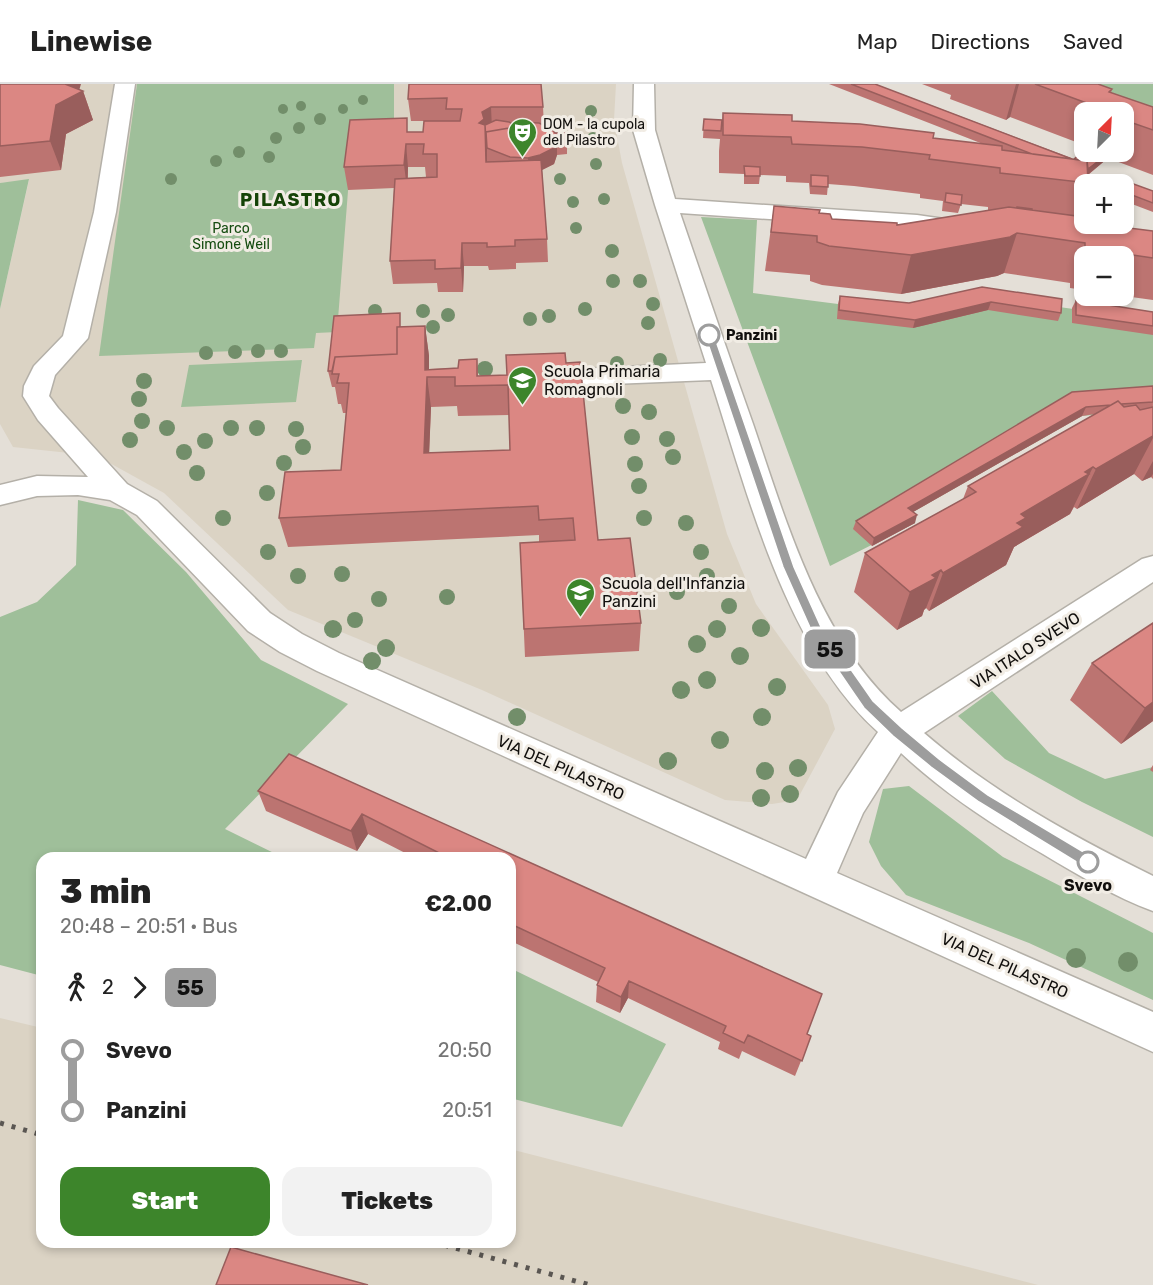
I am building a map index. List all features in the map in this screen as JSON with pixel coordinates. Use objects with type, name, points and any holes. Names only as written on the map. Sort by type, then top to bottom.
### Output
[{"type":"street","points":[[117,491],[36,396],[37,386],[43,372],[75,338],[91,201],[110,175],[124,84]]},
{"type":"street","points":[[644,84],[644,130],[666,205],[769,515],[816,629],[869,704],[898,732],[983,799],[1088,862],[1153,894]]},
{"type":"street","points":[[666,205],[917,222],[988,231]]},
{"type":"street","points":[[508,380],[721,371]]},
{"type":"street","name":"VIA DEL PILASTRO","points":[[0,495],[37,486],[78,485],[117,491],[147,507],[259,622],[291,643],[328,662],[1153,1032]]},
{"type":"street","name":"VIA ITALO SVEVO","points":[[807,877],[833,836],[855,791],[876,757],[898,732],[1153,567]]},
{"type":"shaded area","points":[[0,84],[137,84],[134,110],[200,84],[616,84],[614,120],[622,163],[727,534],[756,604],[828,705],[835,729],[797,800],[772,804],[725,800],[482,690],[288,610],[164,493],[97,456],[13,447],[0,424],[0,309],[29,180],[0,183]]},
{"type":"shaded area","points":[[0,1018],[36,1027],[36,1248],[516,1248],[516,1151],[1038,1285],[0,1285]]},
{"type":"green space","name":"Parco Simone Weil","points":[[137,84],[394,84],[394,125],[353,127],[337,332],[316,333],[314,348],[99,356]]},
{"type":"green space","points":[[1085,84],[1153,84],[1153,108]]},
{"type":"green space","points":[[29,179],[0,309],[0,183]]},
{"type":"green space","points":[[701,217],[757,220],[753,293],[838,304],[1059,307],[1153,320],[1153,409],[1082,416],[906,516],[915,523],[830,566]]},
{"type":"green space","points":[[302,360],[296,402],[181,407],[189,365]]},
{"type":"green space","points":[[78,500],[123,510],[186,572],[261,660],[348,704],[225,829],[272,852],[36,852],[36,974],[0,965],[0,617],[37,602],[76,565]]},
{"type":"green space","points":[[992,691],[1049,753],[1105,779],[1153,767],[1153,837],[1082,802],[1005,759],[958,716]]},
{"type":"green space","points":[[909,786],[1003,857],[1153,933],[1153,1000],[1029,943],[906,895],[881,866],[869,842],[883,789]]},
{"type":"green space","points":[[516,971],[666,1044],[622,1127],[516,1100]]},
{"type":"building","points":[[0,84],[65,84],[83,91],[56,105],[50,141],[0,146]]},
{"type":"building","points":[[409,84],[541,84],[543,107],[491,107],[482,112],[484,119],[479,123],[485,125],[486,162],[541,160],[547,239],[515,240],[515,246],[487,247],[487,243],[462,243],[461,268],[435,269],[435,260],[390,261],[395,179],[437,177],[437,154],[423,154],[424,144],[406,144],[404,165],[344,167],[350,120],[407,118],[407,132],[423,132],[424,121],[460,121],[462,109],[446,109],[447,98],[408,99]]},
{"type":"building","points":[[851,84],[875,84],[1072,159],[1032,154]]},
{"type":"building","points":[[1035,84],[1098,84],[1112,89],[1109,92],[1153,107],[1153,130],[1134,123],[1134,102],[1084,102]]},
{"type":"building","points":[[723,113],[792,115],[792,121],[860,124],[934,133],[933,138],[1002,146],[1002,150],[1074,159],[1074,162],[1087,162],[1088,174],[1074,174],[1074,181],[1000,173],[1000,168],[929,159],[930,155],[862,147],[792,144],[791,137],[723,135]]},
{"type":"building","points":[[704,119],[722,120],[721,131],[703,130]]},
{"type":"building","points":[[496,120],[512,124],[509,128],[486,132],[486,140],[485,125]]},
{"type":"building","points":[[514,122],[539,123],[552,129],[555,133],[567,133],[567,139],[557,139],[554,148],[528,158],[510,157],[487,148],[486,132],[509,128]]},
{"type":"building","points":[[1087,162],[1097,162],[1088,169]]},
{"type":"building","points":[[744,166],[760,167],[760,176],[745,176]]},
{"type":"building","points":[[811,175],[828,176],[828,187],[811,186]]},
{"type":"building","points":[[1134,184],[1153,191],[1153,203],[1134,196]]},
{"type":"building","points":[[946,193],[962,195],[961,205],[945,202]]},
{"type":"building","points":[[774,206],[820,210],[819,213],[830,214],[832,219],[897,223],[897,225],[1009,207],[1074,216],[1074,234],[1134,234],[1134,229],[1153,231],[1153,258],[1134,255],[1134,246],[1085,246],[1085,243],[1017,233],[1010,237],[911,255],[829,246],[817,242],[817,236],[771,232]]},
{"type":"building","points":[[982,287],[1062,299],[1061,313],[991,302],[915,320],[839,310],[840,296],[909,303]]},
{"type":"building","points":[[1076,306],[1114,306],[1153,312],[1153,326],[1076,315]]},
{"type":"building","points":[[400,313],[400,327],[397,327],[397,354],[335,357],[332,371],[328,371],[334,316]]},
{"type":"building","points":[[425,326],[425,370],[458,368],[459,360],[477,359],[477,376],[507,375],[506,355],[565,353],[566,363],[580,362],[598,540],[630,538],[641,623],[524,629],[520,543],[575,540],[573,518],[539,520],[538,506],[279,518],[285,472],[341,470],[349,383],[337,383],[339,374],[332,374],[335,357],[397,354],[397,327]],"holes":[[[427,377],[455,377],[455,386],[508,385],[510,450],[424,453]]]},
{"type":"building","points":[[1153,386],[1153,402],[1121,404],[1118,401],[1111,405],[1086,407],[908,508],[917,515],[874,538],[856,521],[1072,392]]},
{"type":"building","points":[[1118,401],[1124,407],[1136,405],[1140,410],[1153,407],[1153,436],[1096,469],[1093,467],[1085,472],[1089,474],[1021,514],[1026,518],[1017,523],[1023,527],[943,573],[941,570],[932,575],[936,578],[910,592],[865,553],[976,492],[968,486]]},
{"type":"building","points":[[1153,623],[1153,702],[1145,708],[1092,663]]},
{"type":"building","points":[[289,754],[507,852],[437,852],[362,814],[351,831],[258,791]]},
{"type":"building","points":[[516,856],[822,994],[807,1034],[811,1036],[802,1061],[748,1035],[744,1043],[723,1033],[726,1026],[629,981],[621,997],[597,985],[605,968],[516,926]]},
{"type":"building","points":[[231,1248],[235,1248],[368,1285],[216,1285]]},
{"type":"railway","points":[[0,1123],[36,1133]]},
{"type":"railway","points":[[455,1248],[590,1285]]},
{"type":"bus line","name":"55","points":[[709,335],[769,515],[789,567],[816,629],[860,692],[898,732],[983,799],[1088,862]]},
{"type":"place","name":"DOM - la cupola del Pilastro","points":[[522,158]]},
{"type":"place","name":"Panzini","points":[[709,335]]},
{"type":"place","name":"Scuola Primaria Romagnoli","points":[[523,406]]},
{"type":"place","name":"Scuola dell'Infanzia Panzini","points":[[581,618]]},
{"type":"place","name":"Svevo","points":[[1088,862]]},
{"type":"district","name":"PILASTRO","points":[[291,200]]}]
